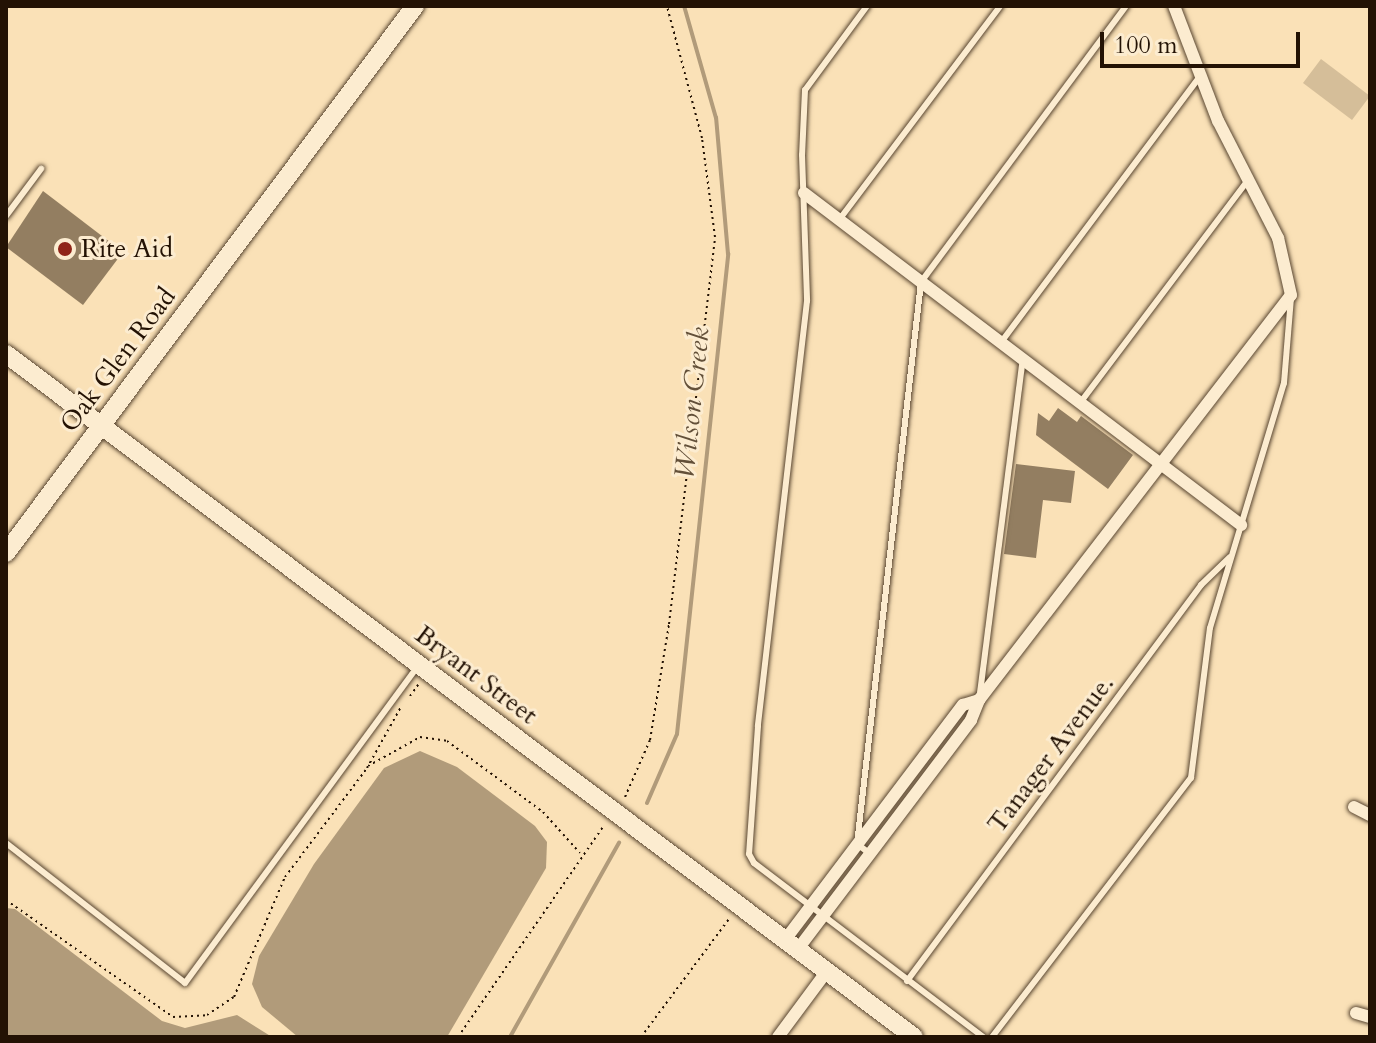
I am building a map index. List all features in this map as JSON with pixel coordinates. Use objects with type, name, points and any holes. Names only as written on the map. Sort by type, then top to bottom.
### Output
[{"type":"main road","name":"Oak Glen Road","points":[[8,545],[101,426],[415,6]]},
{"type":"main road","name":"Bryant Street","points":[[6,354],[914,1037]]},
{"type":"street","points":[[791,944],[823,915],[971,720],[979,700],[1291,295],[1278,238],[1248,180],[1174,6]]},
{"type":"street","points":[[804,193],[1241,525]]},
{"type":"street","points":[[791,944],[811,906],[963,705],[979,700]]},
{"type":"street","points":[[1354,807],[1370,815]]},
{"type":"street","points":[[778,1037],[827,971]]},
{"type":"street","points":[[1356,1013],[1370,1017]]},
{"type":"lane","points":[[867,6],[805,90],[807,301],[758,726],[749,854],[811,906],[983,1037]]},
{"type":"lane","points":[[839,220],[1000,6]]},
{"type":"lane","points":[[869,853],[857,844],[921,282],[1126,6]]},
{"type":"lane","points":[[1001,343],[1201,75]]},
{"type":"lane","points":[[6,216],[41,169]]},
{"type":"lane","points":[[1080,403],[1248,180]]},
{"type":"lane","points":[[992,1037],[1191,778],[1210,628],[1284,383],[1291,295]]},
{"type":"lane","points":[[979,700],[1023,359]]},
{"type":"lane","name":"Tanager Avenue.","points":[[907,981],[1201,585],[1232,555]]},
{"type":"lane","points":[[6,843],[185,983],[424,668]]},
{"type":"path","points":[[458,1037],[581,854],[634,784],[650,740],[715,237],[702,138],[667,6]]},
{"type":"path","points":[[6,900],[173,1017],[207,1015],[234,997],[285,877],[367,768],[424,668]]},
{"type":"path","points":[[367,768],[420,737],[447,741],[543,812],[581,854]]},
{"type":"path","points":[[641,1037],[739,905]]},
{"type":"shaded area","points":[[1321,59],[1370,96],[1352,120],[1303,83]]},
{"type":"shaded area","points":[[420,751],[457,767],[535,826],[547,842],[546,868],[447,1037],[298,1037],[262,1007],[252,984],[259,956],[314,864],[384,768]]},
{"type":"shaded area","points":[[6,908],[15,909],[162,1021],[185,1028],[237,1015],[272,1037],[6,1037]]},
{"type":"building","name":"Rite Aid","points":[[43,191],[123,252],[83,305],[6,247]]},
{"type":"building","points":[[1058,408],[1077,422],[1081,416],[1133,455],[1108,489],[1036,435],[1038,413],[1049,421]]},
{"type":"building","points":[[1016,464],[1075,471],[1071,503],[1043,500],[1036,558],[1004,554]]},
{"type":"waterway","name":"Wilson Creek","points":[[647,803],[677,734],[728,254],[716,118],[684,6]]},
{"type":"waterway","name":"Wilson Creek","points":[[510,1037],[619,843]]},
{"type":"place","name":"Rite Aid","points":[[65,249]]}]
